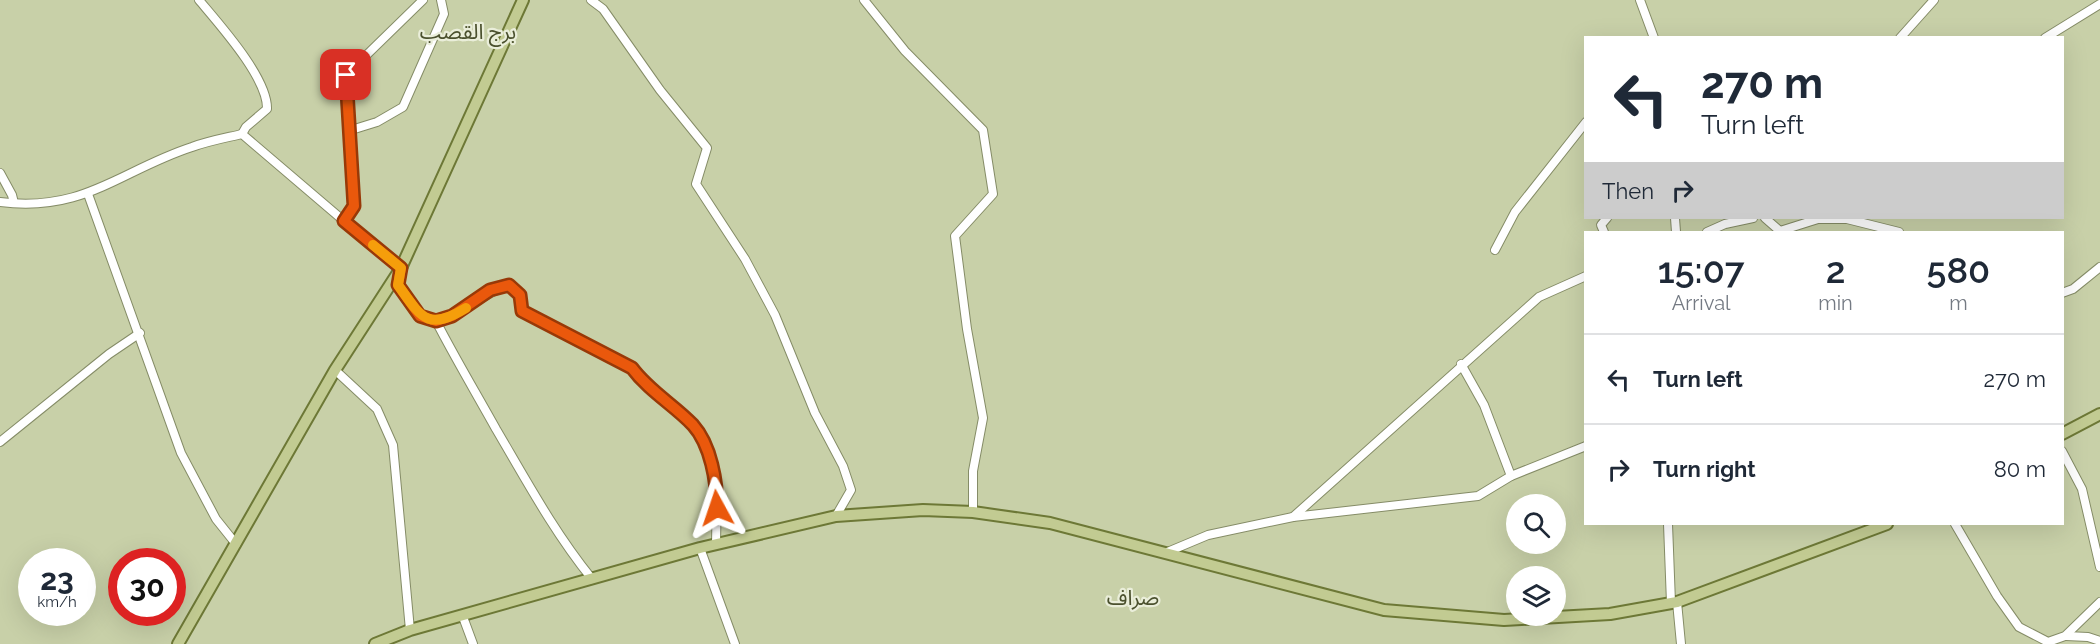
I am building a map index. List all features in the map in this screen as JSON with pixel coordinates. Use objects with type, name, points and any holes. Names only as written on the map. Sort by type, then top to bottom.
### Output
[{"type":"main road","points":[[178,644],[335,370],[401,268],[523,0]]},
{"type":"main road","points":[[2064,433],[2100,414]]},
{"type":"main road","points":[[375,644],[410,630],[700,548],[836,516],[923,510],[973,512],[1050,523],[1384,610],[1504,620],[1610,614],[1674,602],[1884,525]]},
{"type":"street","points":[[0,202],[44,203],[88,194],[191,147],[242,134],[246,126],[267,109],[267,102],[258,79],[199,0]]},
{"type":"street","points":[[344,221],[354,206],[346,75],[423,0]]},
{"type":"street","points":[[348,131],[377,122],[403,107],[444,14],[441,0]]},
{"type":"street","points":[[591,0],[603,9],[660,90],[706,147],[696,183],[745,259],[775,315],[815,413],[843,466],[851,490],[836,516]]},
{"type":"street","points":[[864,0],[905,51],[983,130],[993,194],[955,236],[967,329],[983,418],[973,471],[973,512]]},
{"type":"street","points":[[1640,0],[1653,36]]},
{"type":"street","points":[[1902,36],[1934,0]]},
{"type":"street","points":[[2048,36],[2100,4]]},
{"type":"street","points":[[1495,250],[1515,212],[1584,125]]},
{"type":"street","points":[[242,134],[401,268],[398,285],[420,316],[436,321],[452,316],[490,290],[509,285],[520,295],[522,311],[632,368],[642,382],[693,425],[704,441],[717,490],[716,544]]},
{"type":"street","points":[[0,173],[14,203]]},
{"type":"street","points":[[88,194],[140,333],[181,453],[216,519],[236,544]]},
{"type":"street","points":[[1709,231],[1725,224],[1749,219]]},
{"type":"street","points":[[1766,219],[1779,231]]},
{"type":"street","points":[[1783,231],[1818,219],[1847,219],[1895,231]]},
{"type":"street","points":[[2064,292],[2073,289],[2100,267]]},
{"type":"street","points":[[1293,517],[1461,364],[1539,297],[1584,277]]},
{"type":"street","points":[[436,321],[529,486],[567,548],[592,579]]},
{"type":"street","points":[[0,442],[109,354],[140,333]]},
{"type":"street","points":[[1461,364],[1484,405],[1511,476]]},
{"type":"street","points":[[335,370],[377,409],[393,446],[410,630]]},
{"type":"street","points":[[1163,554],[1208,535],[1293,517],[1478,496],[1511,476],[1584,447]]},
{"type":"street","points":[[2064,455],[2082,489],[2100,567]]},
{"type":"street","points":[[1668,525],[1674,602],[1681,644]]},
{"type":"street","points":[[1956,525],[1997,596],[2019,627],[2048,642],[2065,636],[2088,637],[2100,641]]},
{"type":"street","points":[[700,548],[735,644]]},
{"type":"street","points":[[2065,636],[2100,602]]},
{"type":"street","points":[[463,616],[473,644]]},
{"type":"slow traffic","points":[[373,245],[401,268],[398,285],[420,316],[436,321],[466,308]]},
{"type":"district","name":"برج القصب","points":[[468,31]]},
{"type":"district","name":"صراف","points":[[1133,597]]},
{"type":"route","points":[[346,75],[354,206],[344,221],[401,268],[398,285],[420,316],[436,321],[452,316],[490,290],[509,285],[520,295],[522,311],[611,355],[632,368],[642,382],[693,425],[704,441],[717,490],[717,508]]}]
